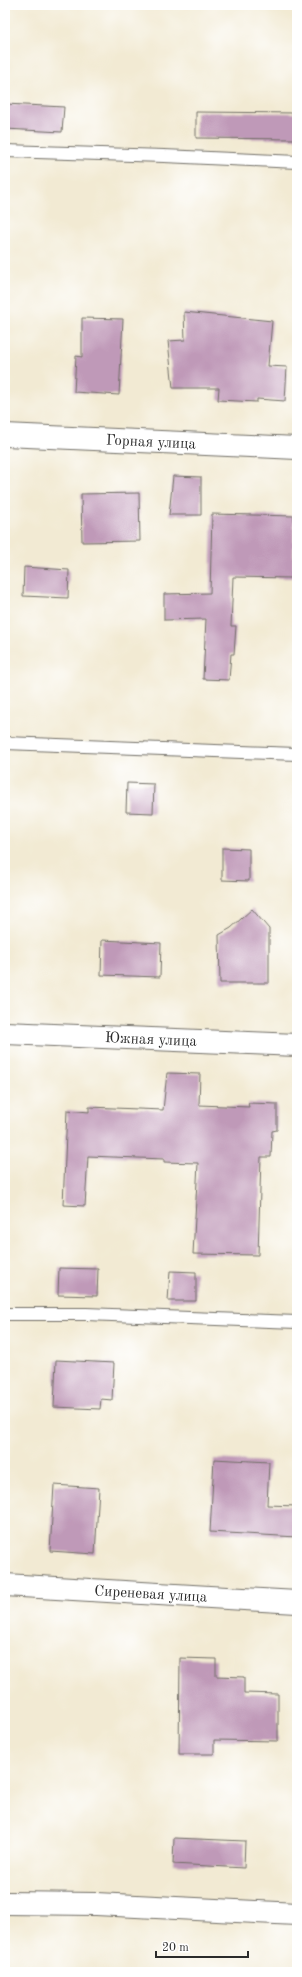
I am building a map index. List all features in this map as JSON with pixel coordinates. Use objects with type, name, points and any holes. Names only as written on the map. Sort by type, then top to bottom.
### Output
[{"type":"street","name":"Горная улица","points":[[5,435],[297,448]]},
{"type":"street","name":"Южная улица","points":[[5,1032],[297,1045]]},
{"type":"street","name":"Сиреневая улица","points":[[5,1585],[297,1602]]},
{"type":"street","points":[[5,1902],[104,1904],[297,1914]]},
{"type":"lane","points":[[5,151],[297,162]]},
{"type":"lane","points":[[5,743],[297,754]]},
{"type":"lane","points":[[5,1314],[86,1314],[297,1322]]},
{"type":"building","points":[[5,104],[64,107],[62,132],[5,129]]},
{"type":"building","points":[[196,112],[297,113],[297,139],[196,138]]},
{"type":"building","points":[[184,312],[272,321],[268,366],[287,367],[285,401],[257,399],[257,402],[218,400],[219,388],[173,388],[168,341],[185,340]]},
{"type":"building","points":[[82,318],[123,319],[119,395],[74,392],[76,356],[82,357]]},
{"type":"building","points":[[173,476],[201,477],[201,515],[169,515]]},
{"type":"building","points":[[139,493],[140,541],[82,542],[81,494]]},
{"type":"building","points":[[212,514],[294,516],[293,578],[233,577],[231,626],[236,626],[234,654],[231,654],[229,680],[203,679],[206,619],[164,620],[164,594],[210,593]]},
{"type":"building","points":[[24,567],[69,570],[68,598],[23,596]]},
{"type":"building","points":[[127,783],[154,784],[153,813],[126,812]]},
{"type":"building","points":[[222,848],[249,849],[249,881],[222,880]]},
{"type":"building","points":[[252,909],[269,929],[269,983],[220,983],[219,935],[231,928]]},
{"type":"building","points":[[102,940],[161,943],[160,977],[101,975]]},
{"type":"building","points":[[167,1073],[200,1074],[199,1105],[249,1107],[248,1103],[277,1104],[277,1130],[272,1131],[271,1157],[261,1157],[258,1255],[193,1254],[198,1163],[164,1162],[164,1159],[88,1156],[85,1206],[63,1205],[67,1110],[89,1112],[89,1107],[163,1110]]},
{"type":"building","points":[[59,1268],[98,1269],[97,1296],[58,1295]]},
{"type":"building","points":[[170,1271],[196,1272],[196,1301],[168,1301]]},
{"type":"building","points":[[56,1360],[114,1363],[112,1400],[101,1399],[100,1409],[54,1407]]},
{"type":"building","points":[[214,1459],[269,1462],[267,1505],[297,1506],[297,1537],[210,1532]]},
{"type":"building","points":[[54,1485],[99,1488],[95,1554],[50,1551]]},
{"type":"building","points":[[180,1658],[216,1659],[216,1676],[244,1677],[244,1693],[278,1694],[278,1741],[214,1740],[214,1754],[179,1754]]},
{"type":"building","points":[[174,1838],[245,1841],[244,1868],[173,1864]]}]
